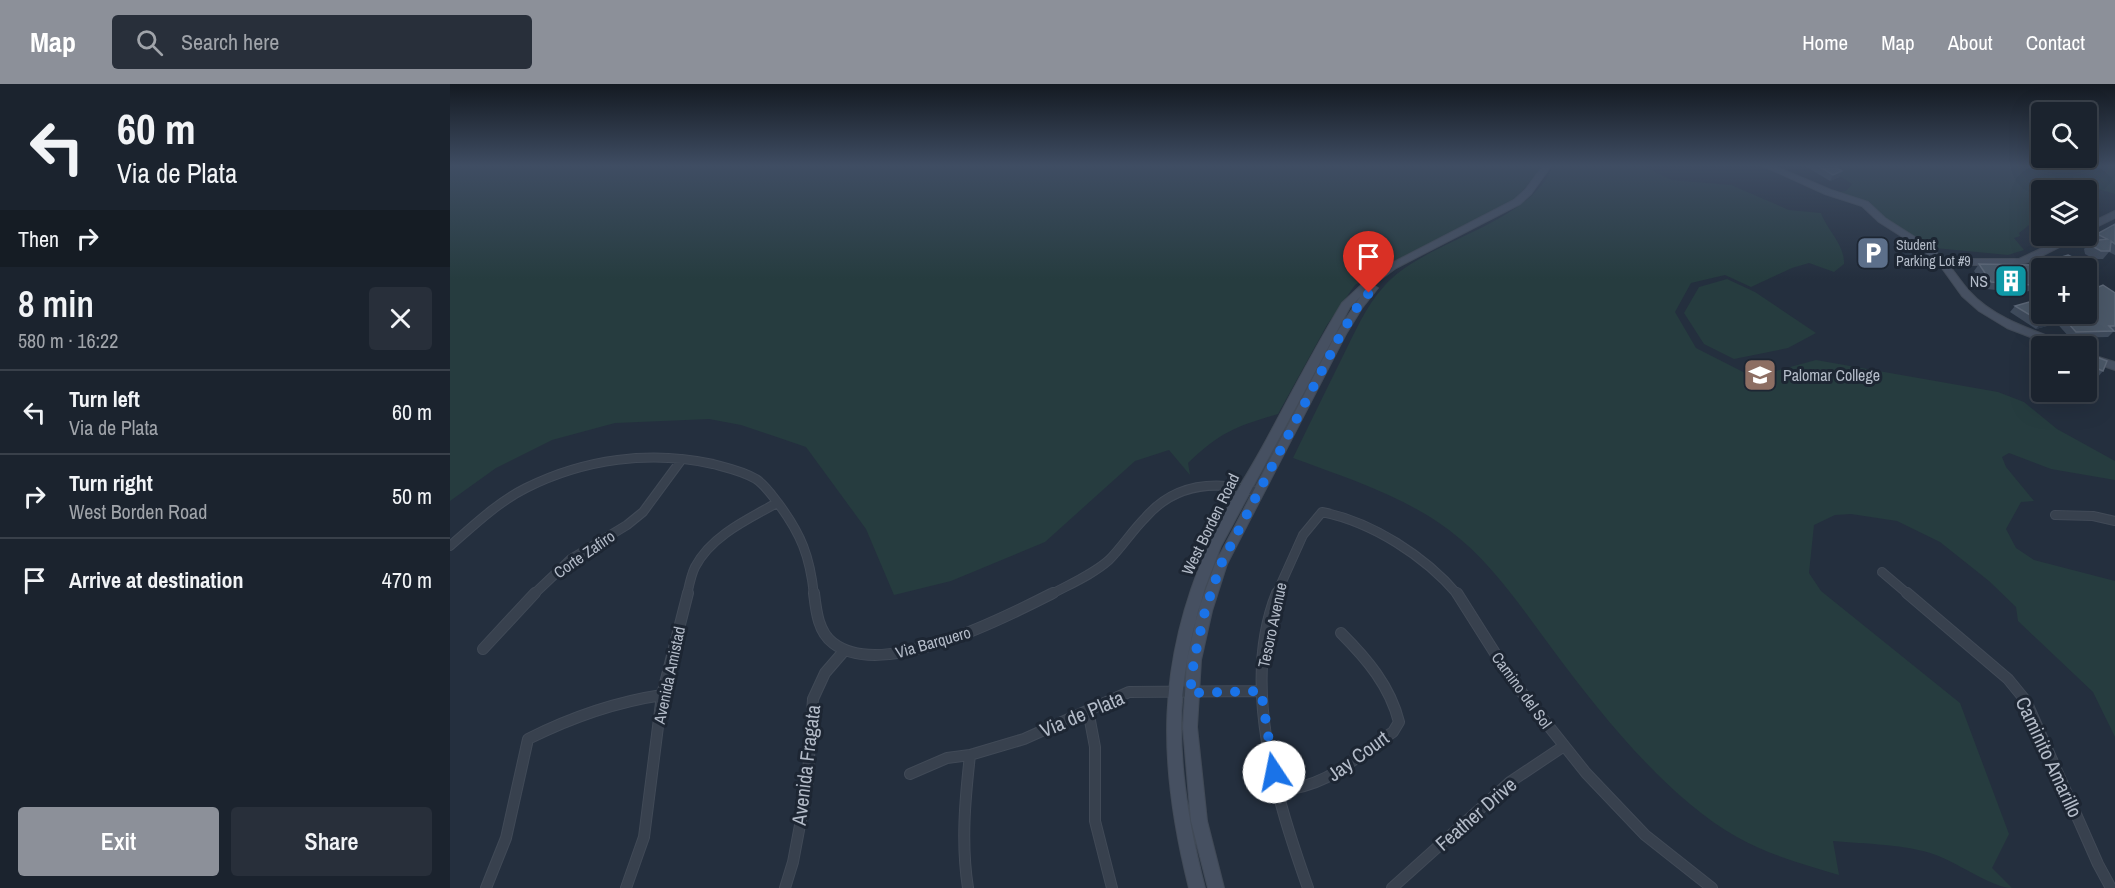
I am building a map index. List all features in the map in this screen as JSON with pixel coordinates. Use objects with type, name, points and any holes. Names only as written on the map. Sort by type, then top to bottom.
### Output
[{"type":"main road","name":"West Borden Road","points":[[1197,888],[1184,844],[1176,788],[1172,725],[1177,666],[1186,624],[1197,585],[1215,545],[1252,490],[1358,306],[1381,280],[1405,261],[1514,204]]},
{"type":"main road","points":[[1864,204],[1882,220],[1926,248],[1942,262],[1966,294],[1983,309],[2011,326],[2037,336]]},
{"type":"main road","points":[[2097,223],[2115,214]]},
{"type":"main road","points":[[1942,262],[2019,262],[2054,246]]},
{"type":"main road","points":[[2097,360],[2115,366]]},
{"type":"main road","name":"West Borden Road","points":[[1216,888],[1199,821],[1190,727],[1190,693],[1194,660],[1205,611],[1221,564],[1252,490]]},
{"type":"street","points":[[450,546],[523,489],[561,472],[600,462],[654,457],[696,459],[748,473],[762,483],[806,549],[812,574],[815,614],[831,641],[844,651]]},
{"type":"street","name":"Corte Zafiro","points":[[483,648],[546,581],[571,559],[627,525],[643,512],[682,459]]},
{"type":"street","name":"Via Barquero","points":[[844,651],[881,657],[906,652],[971,632],[1000,620],[1100,567],[1115,554],[1157,504],[1172,494],[1192,487],[1252,490]]},
{"type":"street","name":"Avenida Amistad","points":[[626,888],[644,837],[662,696],[694,567],[718,538],[737,524],[777,503]]},
{"type":"street","name":"Tesoro Avenue","points":[[1308,888],[1285,825],[1277,791],[1261,691],[1267,637],[1279,583],[1311,521],[1322,512]]},
{"type":"street","name":"Camino del Sol","points":[[1322,512],[1334,513],[1386,538],[1426,564],[1452,586],[1477,622],[1499,662],[1604,796],[1639,831],[1690,874],[1712,888]]},
{"type":"street","points":[[2055,515],[2093,516],[2115,521]]},
{"type":"street","name":"Caminito Amarillo","points":[[1882,572],[2008,679],[2026,700],[2098,864],[2111,888]]},
{"type":"street","name":"Jay Court","points":[[1277,791],[1300,790],[1334,777],[1393,732],[1399,722],[1396,707],[1362,653],[1341,633]]},
{"type":"street","name":"Avenida Fragata","points":[[785,888],[793,862],[807,788],[813,699],[825,673],[844,651]]},
{"type":"street","name":"Via de Plata","points":[[910,774],[947,758],[970,755],[1024,739],[1129,692],[1261,691]]},
{"type":"street","points":[[486,888],[506,838],[528,739],[550,728],[626,700],[662,696]]},
{"type":"street","points":[[1088,711],[1095,747],[1095,821],[1112,888]]},
{"type":"street","name":"Feather Drive","points":[[1392,888],[1510,782],[1564,746]]},
{"type":"street","points":[[968,888],[963,856],[963,821],[970,755]]},
{"type":"green space","points":[[450,204],[1505,204],[1383,267],[1355,285],[1327,325],[1278,414],[1251,422],[1220,437],[1188,463],[1190,475],[1169,450],[1135,461],[1045,542],[951,581],[894,595],[866,529],[806,447],[741,425],[709,419],[615,423],[552,440],[496,468],[450,501]]},
{"type":"green space","points":[[1521,204],[1774,204],[1789,210],[1821,213],[1842,250],[1844,264],[1834,272],[1809,263],[1792,268],[1751,287],[1725,275],[1691,283],[1675,312],[1696,348],[1753,377],[1816,360],[1998,392],[2024,402],[2057,429],[2115,461],[2115,480],[2051,469],[2009,453],[2002,457],[2006,467],[2034,501],[2021,502],[2006,529],[2016,548],[2034,560],[2115,581],[2115,737],[2093,692],[2018,621],[2016,607],[1989,581],[1940,542],[1897,521],[1851,514],[1835,515],[1814,525],[1809,573],[1821,591],[1960,703],[2009,834],[1992,868],[2012,888],[1985,880],[1924,851],[1833,841],[1839,875],[1774,854],[1737,837],[1686,801],[1638,754],[1574,678],[1507,588],[1465,543],[1431,518],[1393,497],[1293,458],[1360,321],[1385,285],[1403,269],[1425,255],[1500,218]]},
{"type":"green space","points":[[1871,204],[2031,204],[2031,223],[2019,233],[2020,236],[2014,238],[2024,250],[2008,255],[1935,248],[1937,253],[1900,230]]},
{"type":"green space","points":[[1727,279],[1755,292],[1816,333],[1788,348],[1734,359],[1704,344],[1684,313],[1699,287]]},
{"type":"building","points":[[2115,224],[2115,244],[2111,241],[2110,251],[2101,251],[2092,246],[2097,246],[2097,240],[2107,239],[2097,234]]},
{"type":"building","points":[[2068,255],[2074,258],[2058,258]]},
{"type":"building","points":[[1979,264],[2031,265],[2031,285],[1991,282]]},
{"type":"building","points":[[2103,285],[2115,293],[2115,326],[2109,326],[2114,331],[2076,332],[2069,324],[2097,324],[2097,287]]},
{"type":"building","points":[[2029,302],[2031,315],[2015,306]]},
{"type":"building","points":[[2097,357],[2107,361],[2103,371],[2097,369]]},
{"type":"place","name":"Student Parking Lot #9","points":[[1873,253]]},
{"type":"place","name":"NS","points":[[2011,281]]},
{"type":"place","name":"Palomar College","points":[[1760,375]]},
{"type":"route","points":[[1274,772],[1263,716],[1261,691],[1190,693],[1194,660],[1205,611],[1221,564],[1341,334],[1369,293]]}]
